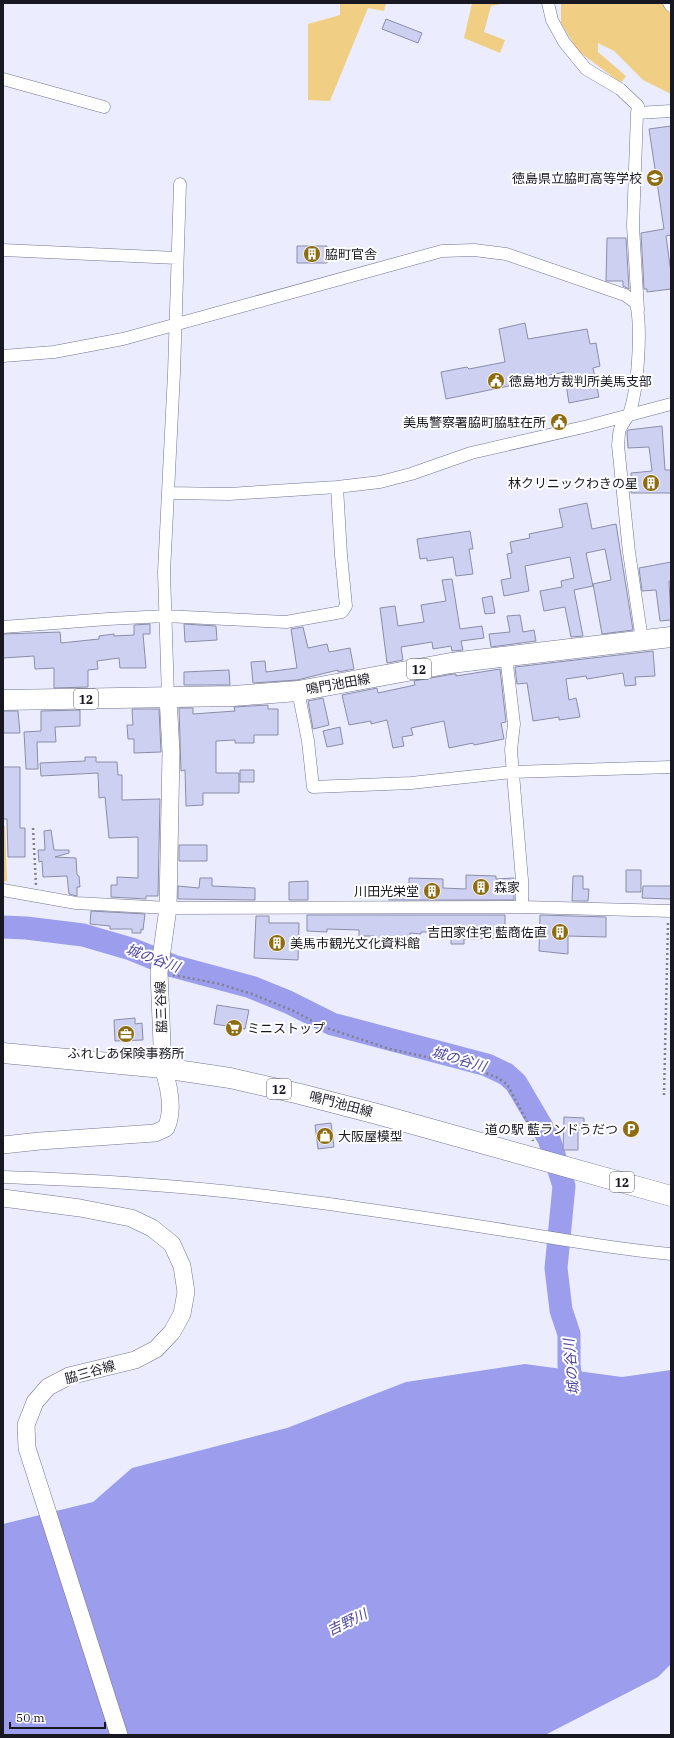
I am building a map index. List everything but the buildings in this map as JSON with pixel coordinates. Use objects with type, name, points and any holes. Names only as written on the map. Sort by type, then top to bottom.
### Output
[{"type":"main road","name":"鳴門池田線","points":[[3,700],[233,696],[298,691],[451,663],[642,640],[671,638]]},
{"type":"main road","name":"脇三谷線","points":[[3,1145],[155,1132],[166,1128],[170,1119],[170,1106],[163,1068],[159,972],[168,908],[171,752],[168,697]]},
{"type":"main road","name":"鳴門池田線","points":[[3,1052],[163,1068],[230,1078],[300,1094],[542,1159],[671,1196]]},
{"type":"main road","name":"脇三谷線","points":[[3,1198],[88,1210],[131,1218],[152,1228],[172,1244],[182,1266],[186,1292],[182,1314],[172,1332],[156,1349],[135,1360],[69,1376],[48,1387],[35,1402],[26,1425],[27,1448],[119,1735]]},
{"type":"street","points":[[548,3],[552,20],[564,42],[586,69],[620,89],[638,106],[634,226],[638,311],[638,350],[635,392],[629,415],[620,428],[618,445],[629,552],[642,640]]},
{"type":"street","points":[[668,3],[671,6]]},
{"type":"street","points":[[3,79],[104,107]]},
{"type":"street","points":[[637,113],[671,111]]},
{"type":"street","points":[[168,697],[164,572],[174,373],[180,184]]},
{"type":"street","points":[[3,250],[177,258]]},
{"type":"street","points":[[3,356],[54,352],[123,339],[442,251],[474,250],[506,254],[625,296],[636,303],[638,311]]},
{"type":"street","points":[[168,493],[229,494],[337,487],[380,482],[411,474],[470,453],[671,404]]},
{"type":"street","points":[[3,627],[165,616],[286,622],[342,612],[346,606],[337,487]]},
{"type":"street","points":[[506,656],[514,724],[511,750],[522,880],[522,907]]},
{"type":"street","points":[[298,691],[308,741],[312,787],[411,783],[512,772],[671,767]]},
{"type":"street","points":[[3,890],[76,903],[168,908],[522,907],[670,911]]},
{"type":"street","points":[[3,1177],[82,1179],[143,1183],[251,1194],[497,1229],[627,1250],[671,1254]]},
{"type":"path","points":[[33,828],[37,896]]},
{"type":"path","points":[[664,1095],[670,911]]},
{"type":"path","points":[[159,972],[220,984],[252,994],[296,1012],[321,1026],[343,1034],[390,1049],[468,1066],[496,1077],[507,1084],[530,1127],[542,1159]]},
{"type":"shaded area","points":[[340,3],[386,3],[384,11],[368,8],[330,101],[308,100],[308,24],[340,15]]},
{"type":"shaded area","points":[[472,3],[506,3],[491,6],[484,32],[505,40],[500,53],[464,38]]},
{"type":"shaded area","points":[[561,3],[662,3],[671,15],[671,94],[643,80],[614,51],[598,43],[598,52],[626,76],[621,83],[578,51],[561,23]]},
{"type":"shaded area","points":[[3,826],[5,826],[7,881],[3,882]]},
{"type":"water","name":"吉野川","points":[[525,1364],[622,1377],[671,1370],[671,1664],[658,1677],[545,1735],[3,1735],[3,1524],[93,1502],[132,1468],[287,1428],[406,1382]]},
{"type":"waterway","name":"城の谷川","points":[[3,927],[26,928],[83,935],[131,949],[173,966],[251,987],[288,1002],[332,1024],[487,1065],[506,1074],[516,1083],[549,1139],[564,1186],[556,1268],[561,1310],[569,1334],[569,1365],[574,1400]]},
{"type":"place","name":"徳島県立脇町高等学校","points":[[655,178]]},
{"type":"place","name":"脇町官舎","points":[[312,254]]},
{"type":"place","name":"徳島地方裁判所美馬支部","points":[[496,381]]},
{"type":"place","name":"美馬警察署脇町脇駐在所","points":[[559,422]]},
{"type":"place","name":"林クリニックわきの星","points":[[651,483]]},
{"type":"place","name":"森家","points":[[481,887]]},
{"type":"place","name":"川田光栄堂","points":[[432,891]]},
{"type":"place","name":"吉田家住宅 藍商佐直","points":[[560,932]]},
{"type":"place","name":"美馬市観光文化資料館","points":[[277,943]]},
{"type":"place","name":"ミニストップ","points":[[234,1028]]},
{"type":"place","name":"ふれしあ保険事務所","points":[[126,1034]]},
{"type":"place","name":"道の駅 藍ランドうだつ","points":[[631,1129]]},
{"type":"place","name":"大阪屋模型","points":[[325,1136]]}]
